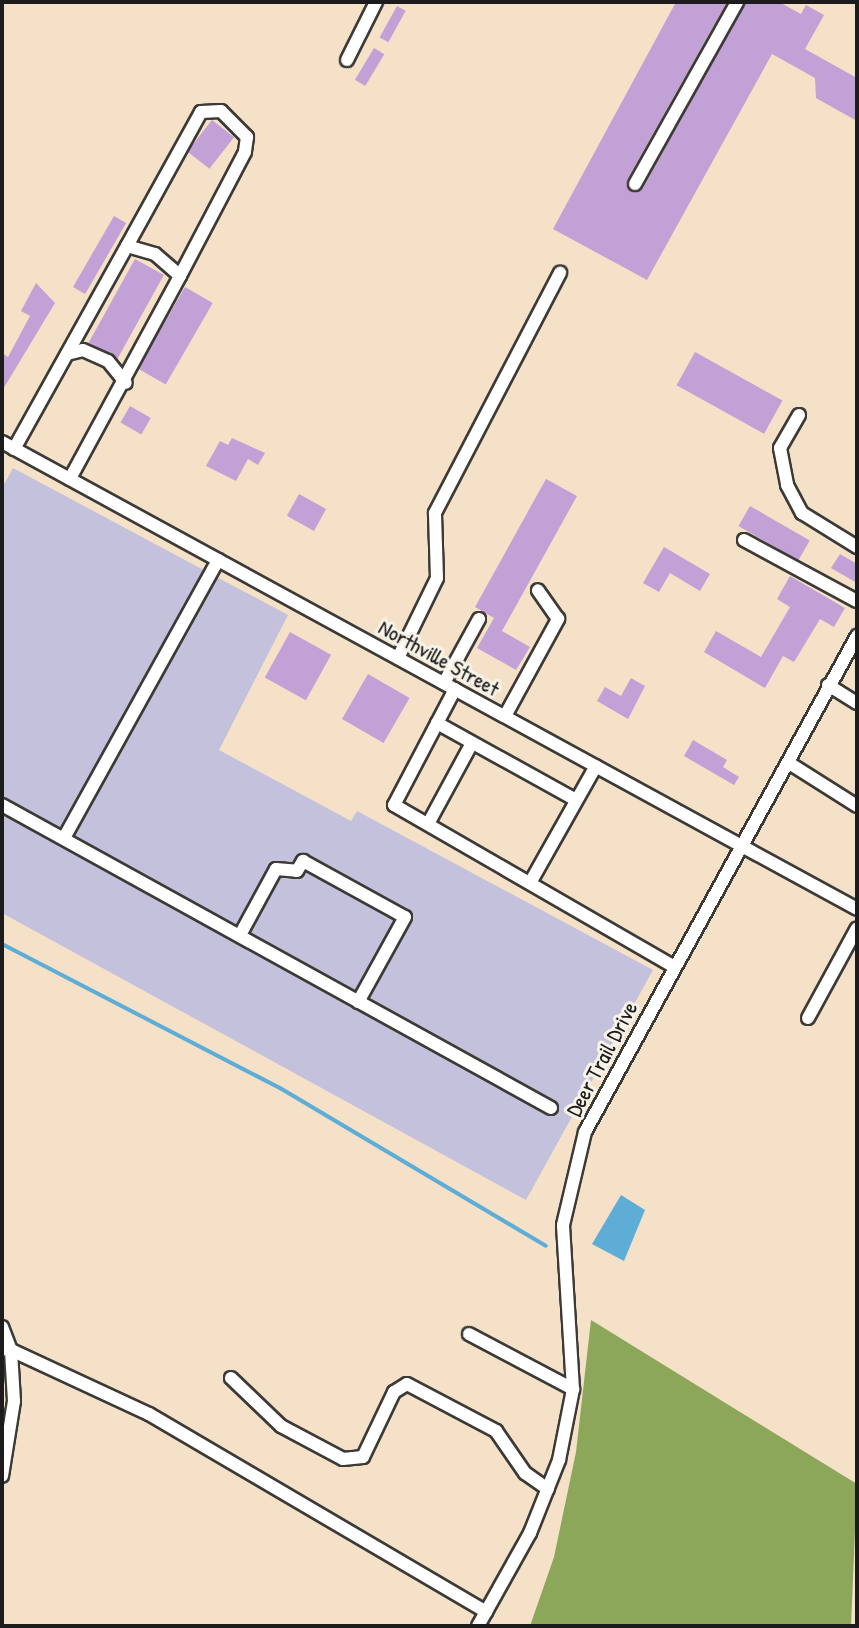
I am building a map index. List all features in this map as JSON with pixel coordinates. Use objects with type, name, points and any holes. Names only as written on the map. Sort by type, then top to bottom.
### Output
[{"type":"street","points":[[347,60],[376,2]]},
{"type":"street","points":[[635,184],[737,2]]},
{"type":"street","points":[[8,446],[67,354],[201,112],[221,111],[247,137],[245,152],[126,383],[70,479]]},
{"type":"street","points":[[127,246],[155,254],[180,276]]},
{"type":"street","points":[[398,658],[437,578],[435,513],[560,273]]},
{"type":"street","points":[[67,354],[83,350],[108,361],[126,383]]},
{"type":"street","points":[[799,415],[780,448],[787,485],[802,513],[857,547]]},
{"type":"street","name":"Northville Street","points":[[8,446],[857,909]]},
{"type":"street","points":[[744,540],[857,601]]},
{"type":"street","points":[[64,838],[218,560]]},
{"type":"street","points":[[505,716],[558,619],[538,590]]},
{"type":"street","points":[[479,619],[449,686],[437,723],[394,805],[675,967]]},
{"type":"street","name":"Deer Trail Drive","points":[[478,1626],[548,1489],[573,1389],[563,1225],[585,1132],[857,636]]},
{"type":"street","points":[[828,685],[857,703]]},
{"type":"street","points":[[437,723],[576,800]]},
{"type":"street","points":[[428,824],[472,743]]},
{"type":"street","points":[[789,763],[857,806]]},
{"type":"street","points":[[530,883],[596,766]]},
{"type":"street","points":[[2,805],[551,1108]]},
{"type":"street","points":[[240,935],[276,869],[297,871],[303,861],[405,917],[358,1002]]},
{"type":"street","points":[[808,1018],[857,928]]},
{"type":"street","points":[[2,1327],[14,1401],[2,1476]]},
{"type":"street","points":[[469,1334],[573,1389]]},
{"type":"street","points":[[6,1349],[149,1414],[486,1612]]},
{"type":"street","points":[[231,1378],[281,1426],[343,1459],[363,1457],[394,1392],[407,1384],[496,1431],[525,1473],[548,1489]]},
{"type":"shaded area","points":[[13,468],[288,615],[219,750],[351,821],[357,811],[653,970],[526,1200],[2,913],[2,488]]},
{"type":"green space","points":[[591,1320],[857,1484],[851,1626],[530,1626],[554,1557],[576,1452]]},
{"type":"water","points":[[621,1195],[645,1210],[624,1261],[592,1244]]},
{"type":"building","points":[[676,2],[727,2],[627,180],[630,191],[643,188],[746,2],[779,2],[801,14],[806,5],[824,15],[805,49],[857,78],[857,121],[816,98],[815,78],[772,54],[647,280],[553,229]]},
{"type":"building","points":[[397,6],[406,11],[388,42],[380,37]]},
{"type":"building","points":[[374,48],[384,54],[365,86],[355,80]]},
{"type":"building","points":[[212,120],[234,137],[209,169],[187,152]]},
{"type":"building","points":[[114,216],[126,223],[85,294],[73,287]]},
{"type":"building","points":[[135,259],[164,275],[117,359],[88,343]]},
{"type":"building","points":[[36,283],[55,303],[2,391],[2,353],[8,357],[30,316],[21,311]]},
{"type":"building","points":[[185,287],[213,303],[166,384],[138,368]]},
{"type":"building","points":[[695,352],[782,400],[764,434],[677,385]]},
{"type":"building","points":[[130,406],[151,418],[141,434],[120,422]]},
{"type":"building","points":[[232,438],[265,453],[258,465],[248,459],[236,481],[206,466],[220,441],[228,445]]},
{"type":"building","points":[[546,479],[577,496],[502,631],[530,647],[516,670],[477,648],[494,618],[475,607]]},
{"type":"building","points":[[299,494],[326,509],[314,531],[287,516]]},
{"type":"building","points":[[750,506],[810,540],[798,560],[738,526]]},
{"type":"building","points":[[664,547],[710,574],[700,591],[670,573],[659,592],[643,583]]},
{"type":"building","points":[[840,554],[857,564],[857,583],[831,568]]},
{"type":"building","points":[[790,576],[845,608],[834,627],[820,619],[794,662],[783,656],[765,688],[704,652],[716,631],[761,657],[790,607],[777,599]]},
{"type":"building","points":[[290,632],[331,655],[306,700],[265,677]]},
{"type":"building","points":[[368,674],[410,698],[384,743],[342,719]]},
{"type":"building","points":[[631,678],[645,686],[628,719],[597,701],[605,687],[621,696]]},
{"type":"building","points":[[693,740],[727,760],[723,767],[739,777],[734,785],[684,756]]},
{"type":"waterway","points":[[2,944],[280,1088],[546,1246]]}]
